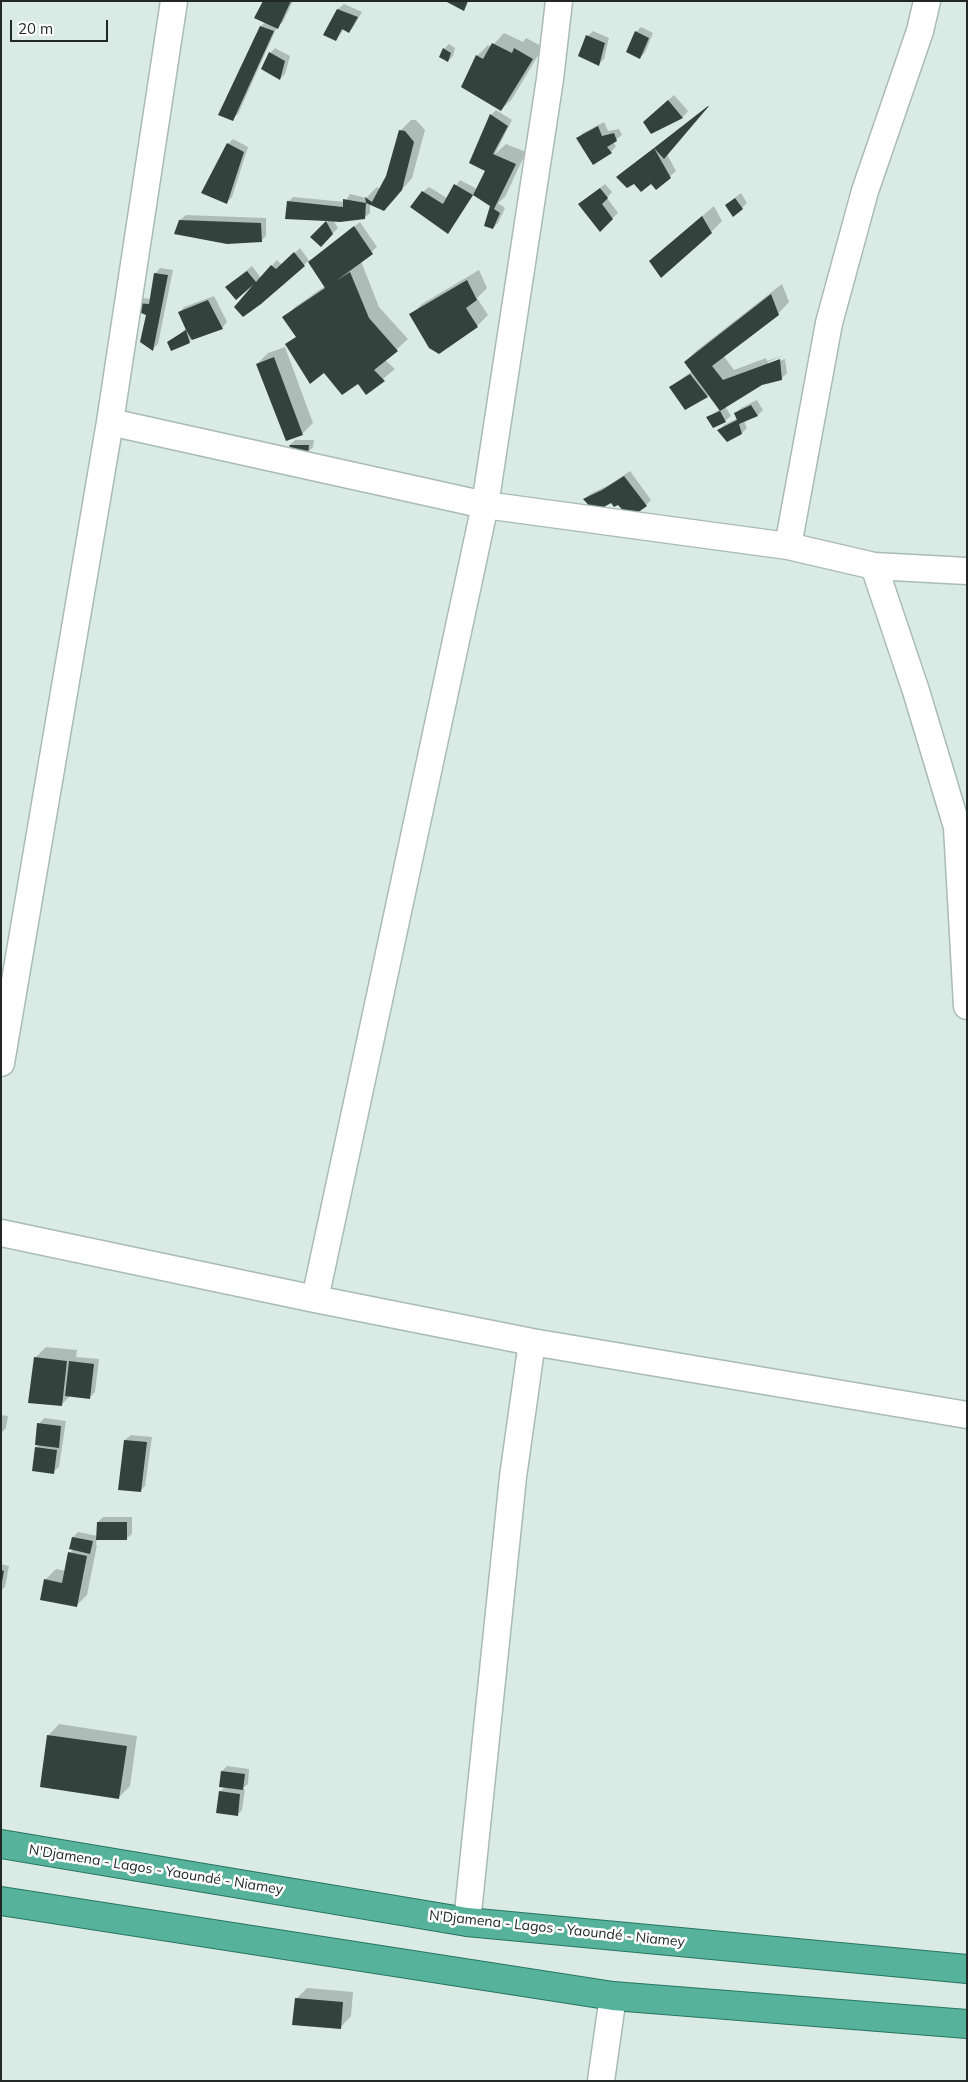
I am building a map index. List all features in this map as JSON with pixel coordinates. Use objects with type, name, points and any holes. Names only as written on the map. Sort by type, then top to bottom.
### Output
[{"type":"highway","name":"N'Djamena - Lagos - Yaoundé - Niamey","points":[[1,1844],[467,1922],[967,1969]]},
{"type":"highway","points":[[1,1901],[613,1996],[967,2024]]},
{"type":"street","points":[[1,1063],[110,422],[174,1]]},
{"type":"street","points":[[315,1299],[485,505],[550,79],[559,1]]},
{"type":"street","points":[[788,546],[829,324],[864,191],[920,31],[927,1]]},
{"type":"street","points":[[110,422],[485,505],[788,546],[874,566],[967,571]]},
{"type":"street","points":[[874,566],[916,691],[957,827],[967,1006]]},
{"type":"street","points":[[1,1233],[315,1299],[532,1342],[967,1415]]},
{"type":"street","points":[[467,1922],[512,1487],[532,1342]]},
{"type":"street","points":[[601,2081],[613,1996]]},
{"type":"building","points":[[263,1],[291,1],[278,29],[254,18]]},
{"type":"building","points":[[445,1],[468,1],[464,11]]},
{"type":"building","points":[[337,9],[358,17],[349,33],[342,29],[336,41],[323,35]]},
{"type":"building","points":[[260,26],[274,31],[233,121],[218,115]]},
{"type":"building","points":[[635,31],[649,38],[640,59],[626,52]]},
{"type":"building","points":[[586,35],[605,43],[599,66],[578,56]]},
{"type":"building","points":[[492,43],[512,53],[514,48],[533,59],[501,111],[461,87],[476,55],[483,59]]},
{"type":"building","points":[[443,48],[451,53],[448,62],[439,57]]},
{"type":"building","points":[[269,52],[285,61],[280,80],[261,69]]},
{"type":"building","points":[[668,100],[683,118],[651,134],[643,122]]},
{"type":"building","points":[[709,106],[664,159],[654,148]]},
{"type":"building","points":[[490,114],[508,126],[493,154],[516,164],[494,209],[500,213],[493,229],[484,226],[490,206],[473,195],[485,171],[469,163]]},
{"type":"building","points":[[598,126],[602,136],[614,133],[617,141],[607,147],[612,153],[593,165],[576,138]]},
{"type":"building","points":[[399,130],[405,131],[414,142],[402,190],[384,211],[366,203],[365,197],[372,202],[386,176]]},
{"type":"building","points":[[227,143],[244,152],[227,204],[201,193]]},
{"type":"building","points":[[654,148],[671,178],[656,190],[647,179],[651,184],[641,192],[634,184],[627,188],[616,177]]},
{"type":"building","points":[[454,184],[473,195],[448,234],[410,207],[422,191],[443,204]]},
{"type":"building","points":[[600,188],[608,198],[602,204],[613,219],[600,232],[578,204]]},
{"type":"building","points":[[735,198],[743,209],[733,217],[725,205]]},
{"type":"building","points":[[343,199],[366,203],[365,219],[340,222],[285,219],[287,201],[343,207]]},
{"type":"building","points":[[702,216],[712,233],[661,278],[649,261]]},
{"type":"building","points":[[179,220],[261,223],[262,242],[227,244],[174,234]]},
{"type":"building","points":[[326,221],[333,234],[321,247],[310,237]]},
{"type":"building","points":[[354,226],[373,254],[336,281],[350,272],[369,318],[398,351],[374,370],[385,381],[366,395],[358,384],[342,395],[324,373],[310,384],[285,344],[296,337],[282,317],[325,288],[308,262]]},
{"type":"building","points":[[294,252],[305,266],[243,317],[234,307],[253,285],[236,300],[225,287],[247,271],[256,282],[271,265],[276,269]]},
{"type":"building","points":[[154,273],[168,275],[153,351],[140,342],[146,315],[136,311],[136,303],[149,304]]},
{"type":"building","points":[[467,280],[477,300],[466,308],[478,327],[439,354],[429,348],[409,314]]},
{"type":"building","points":[[771,294],[779,315],[712,366],[723,380],[780,359],[782,380],[762,385],[720,411],[684,362]]},
{"type":"building","points":[[208,300],[223,329],[192,340],[178,312]]},
{"type":"building","points":[[186,330],[190,343],[171,351],[167,342]]},
{"type":"building","points":[[274,357],[303,435],[286,441],[256,364]]},
{"type":"building","points":[[690,374],[708,397],[685,410],[669,387]]},
{"type":"building","points":[[751,405],[758,416],[739,424],[742,434],[727,442],[717,430],[737,420],[734,413]]},
{"type":"building","points":[[720,411],[726,422],[713,428],[706,417]]},
{"type":"building","points":[[289,445],[309,445],[308,454],[292,451]]},
{"type":"building","points":[[624,476],[647,506],[630,518],[618,505],[614,507],[611,503],[595,512],[583,499],[602,490]]},
{"type":"building","points":[[34,1357],[67,1361],[62,1406],[28,1403]]},
{"type":"building","points":[[69,1361],[94,1364],[90,1399],[65,1396]]},
{"type":"building","points":[[37,1423],[61,1426],[59,1448],[35,1445]]},
{"type":"building","points":[[124,1440],[147,1442],[141,1492],[118,1490]]},
{"type":"building","points":[[35,1447],[57,1450],[54,1474],[32,1471]]},
{"type":"building","points":[[97,1522],[127,1522],[127,1540],[96,1540]]},
{"type":"building","points":[[72,1537],[93,1541],[90,1554],[69,1549]]},
{"type":"building","points":[[68,1552],[87,1556],[77,1607],[40,1600],[44,1579],[62,1583]]},
{"type":"building","points":[[1,1570],[4,1571],[2,1582],[1,1582]]},
{"type":"building","points":[[47,1735],[127,1746],[119,1799],[40,1787]]},
{"type":"building","points":[[221,1771],[245,1774],[243,1790],[219,1787]]},
{"type":"building","points":[[219,1791],[240,1794],[238,1816],[216,1813]]},
{"type":"building","points":[[295,1998],[343,2002],[341,2029],[292,2025]]}]
